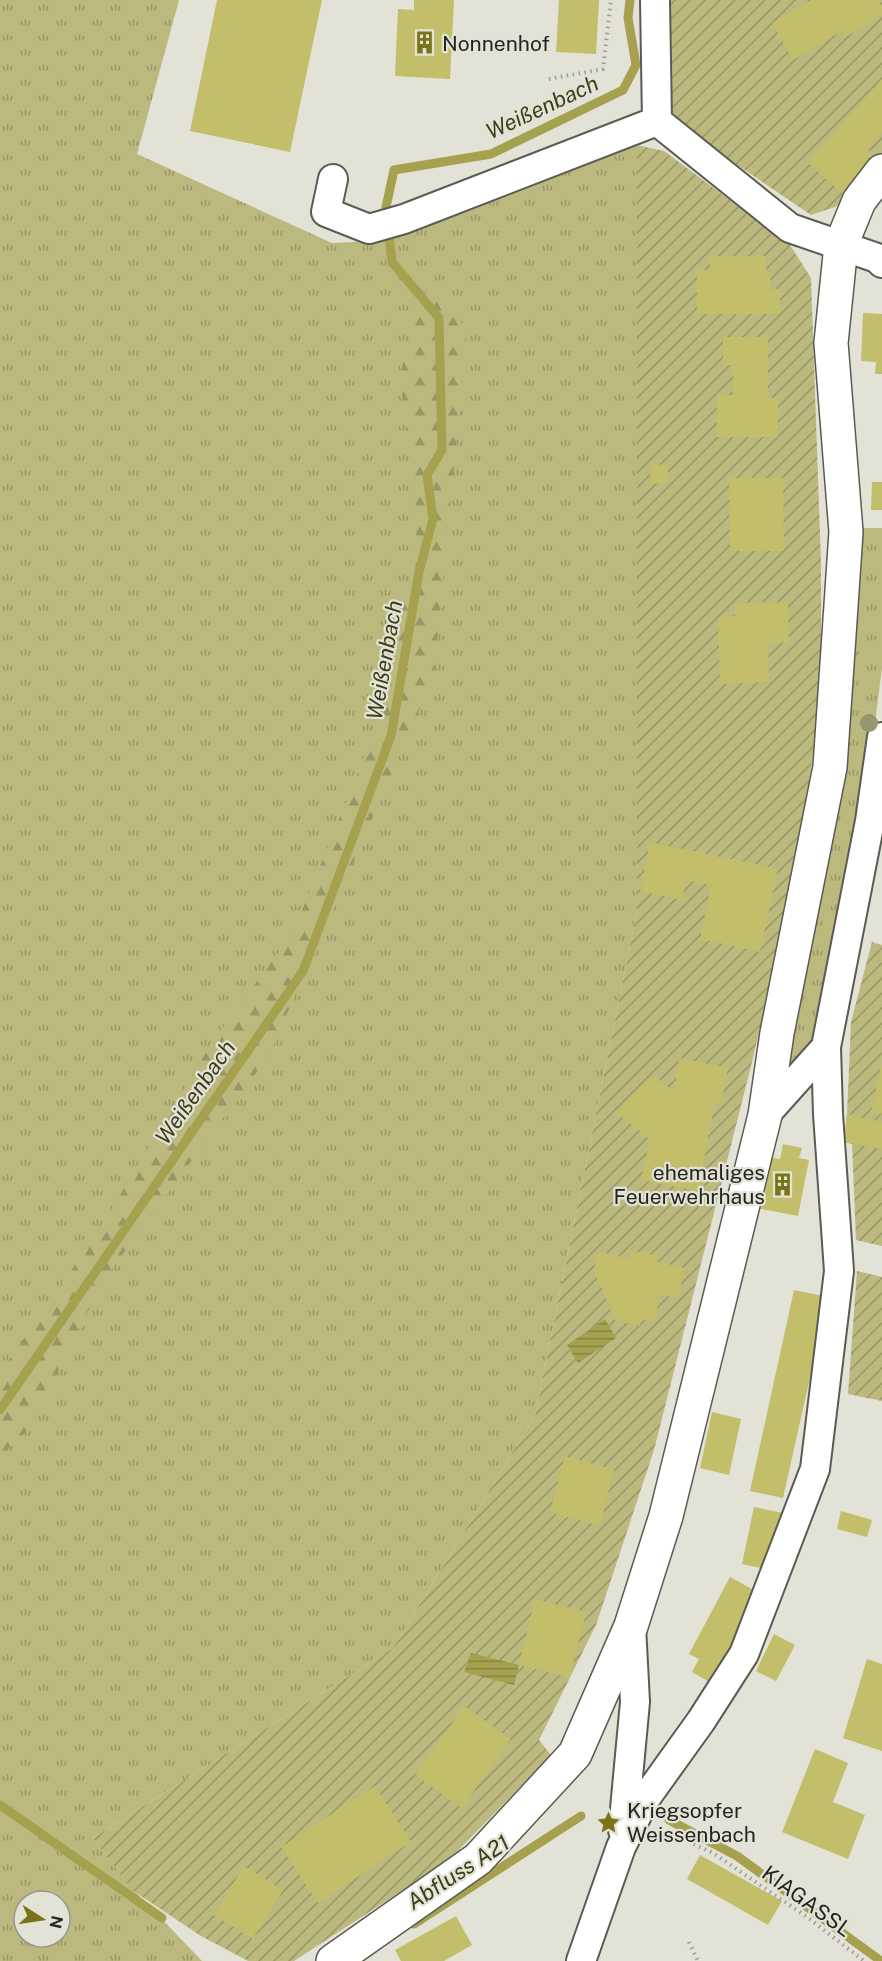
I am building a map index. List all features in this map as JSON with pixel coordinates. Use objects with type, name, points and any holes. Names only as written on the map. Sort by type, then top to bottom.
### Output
[{"type":"street","points":[[654,0],[657,121],[790,228],[877,258],[882,263]]},
{"type":"street","points":[[333,179],[327,212],[369,229],[404,219],[657,121]]},
{"type":"street","points":[[333,1961],[478,1858],[575,1754],[631,1626],[666,1516],[765,1114],[777,1034],[830,767],[846,532],[831,343],[841,245],[859,201],[882,171]]},
{"type":"street","points":[[581,1961],[621,1847],[636,1818],[655,1785],[701,1721],[744,1654],[815,1470],[839,1271],[828,1114],[826,1047],[870,821],[882,737]]},
{"type":"street","points":[[765,1114],[826,1047]]},
{"type":"street","points":[[621,1847],[635,1702],[631,1626]]},
{"type":"path","points":[[549,79],[603,69],[611,0]]},
{"type":"path","name":"KIAGASSL","points":[[636,1818],[712,1853],[807,1917],[864,1961]]},
{"type":"path","points":[[688,1942],[698,1961]]},
{"type":"green space","points":[[0,0],[179,0],[137,154],[332,243],[374,241],[637,145],[637,911],[535,1416],[393,1648],[93,1838],[128,1884],[202,1961],[0,1961]]},
{"type":"green space","points":[[665,0],[882,0],[882,152],[849,198],[835,207],[811,215],[671,120]]},
{"type":"green space","points":[[637,145],[664,151],[790,245],[811,278],[821,563],[821,695],[797,871],[752,1062],[654,1450],[596,1625],[539,1740],[551,1755],[449,1860],[294,1961],[248,1961],[201,1936],[132,1890],[93,1838],[393,1648],[535,1416],[637,911]]},
{"type":"green space","points":[[431,284],[467,330],[434,676],[268,1057],[103,1281],[31,1427],[0,1457],[0,1373],[99,1230],[213,1041],[293,933],[386,702],[418,526],[400,377],[414,312]]},
{"type":"green space","points":[[862,528],[882,528],[882,668],[862,824],[820,1031],[784,1075]]},
{"type":"green space","points":[[872,942],[882,945],[882,1246],[856,1240],[852,1144],[844,1142],[851,1022]]},
{"type":"green space","points":[[857,1271],[882,1277],[882,1401],[848,1394]]},
{"type":"shaded area","points":[[605,1319],[616,1338],[578,1363],[567,1345]]},
{"type":"shaded area","points":[[471,1653],[519,1665],[514,1685],[464,1672]]},
{"type":"building","points":[[217,0],[322,0],[290,152],[190,131]]},
{"type":"building","name":"Nonnenhof","points":[[414,0],[454,0],[450,79],[395,76],[398,9],[414,10]]},
{"type":"building","points":[[559,0],[599,0],[596,54],[556,52]]},
{"type":"building","points":[[811,0],[878,0],[882,7],[882,15],[846,37],[842,31],[793,60],[772,23]]},
{"type":"building","points":[[882,79],[882,132],[867,149],[877,158],[844,195],[808,163]]},
{"type":"building","points":[[710,256],[766,256],[766,276],[770,276],[770,289],[780,289],[780,314],[697,314],[697,270],[710,270]]},
{"type":"building","points":[[863,313],[882,314],[882,374],[875,374],[876,362],[861,361]]},
{"type":"building","points":[[723,337],[768,337],[768,398],[778,398],[778,437],[717,437],[717,395],[733,395],[733,365],[723,366]]},
{"type":"building","points":[[651,464],[668,465],[668,483],[650,484]]},
{"type":"building","points":[[729,478],[783,478],[784,551],[730,551]]},
{"type":"building","points":[[872,482],[882,482],[882,510],[871,510]]},
{"type":"building","points":[[788,602],[789,642],[768,643],[769,682],[720,684],[718,617],[735,616],[735,603]]},
{"type":"building","points":[[650,842],[778,869],[760,952],[700,939],[711,885],[686,880],[682,900],[640,891]]},
{"type":"building","points":[[679,1058],[728,1068],[721,1103],[715,1102],[698,1191],[641,1180],[650,1140],[616,1112],[653,1075],[674,1092]]},
{"type":"building","points":[[882,1065],[882,1114],[871,1112]]},
{"type":"building","points":[[847,1114],[882,1122],[882,1149],[844,1142]]},
{"type":"building","name":"ehemaliges Feuerwehrhaus","points":[[783,1144],[802,1148],[799,1158],[809,1160],[798,1216],[757,1208],[767,1157],[780,1159]]},
{"type":"building","points":[[631,1250],[657,1256],[656,1261],[685,1268],[678,1298],[660,1294],[654,1322],[641,1319],[640,1326],[615,1320],[594,1270],[598,1251],[629,1259]]},
{"type":"building","points":[[794,1290],[828,1297],[783,1498],[750,1491]]},
{"type":"building","points":[[712,1412],[741,1419],[729,1475],[700,1468]]},
{"type":"building","points":[[565,1456],[614,1470],[600,1526],[550,1512]]},
{"type":"building","points":[[754,1507],[783,1513],[770,1570],[742,1564]]},
{"type":"building","points":[[841,1511],[872,1520],[867,1537],[837,1529]]},
{"type":"building","points":[[730,1577],[759,1593],[711,1683],[692,1672],[699,1659],[689,1654]]},
{"type":"building","points":[[535,1599],[586,1612],[570,1677],[519,1665]]},
{"type":"building","points":[[774,1634],[795,1645],[776,1681],[756,1671]]},
{"type":"building","points":[[867,1659],[882,1664],[882,1751],[843,1738]]},
{"type":"building","points":[[464,1706],[511,1739],[462,1808],[415,1775]]},
{"type":"building","points":[[815,1749],[848,1763],[833,1802],[865,1815],[848,1859],[782,1832]]},
{"type":"building","points":[[375,1786],[411,1842],[318,1903],[281,1847]]},
{"type":"building","points":[[700,1855],[782,1901],[768,1925],[687,1879]]},
{"type":"building","points":[[244,1866],[283,1890],[253,1939],[214,1915]]},
{"type":"building","points":[[456,1916],[472,1945],[444,1961],[401,1961],[395,1950]]},
{"type":"waterway","name":"Weißenbach","points":[[0,1410],[303,971],[391,736],[419,572],[433,519],[427,475],[442,450],[439,318],[392,262],[386,207],[394,170],[491,154],[623,90],[636,65],[628,18],[630,0]]},
{"type":"waterway","name":"Abfluss A21","points":[[0,1805],[162,1918]]},
{"type":"waterway","name":"Abfluss A21","points":[[414,1924],[581,1816]]},
{"type":"waterway","name":"Abfluss A21","points":[[669,1820],[737,1856],[881,1961]]},
{"type":"place","name":"Nonnenhof","points":[[424,43]]},
{"type":"place","name":"ehemaliges Feuerwehrhaus","points":[[783,1184]]},
{"type":"place","name":"Kriegsopfer Weissenbach","points":[[609,1822]]}]
